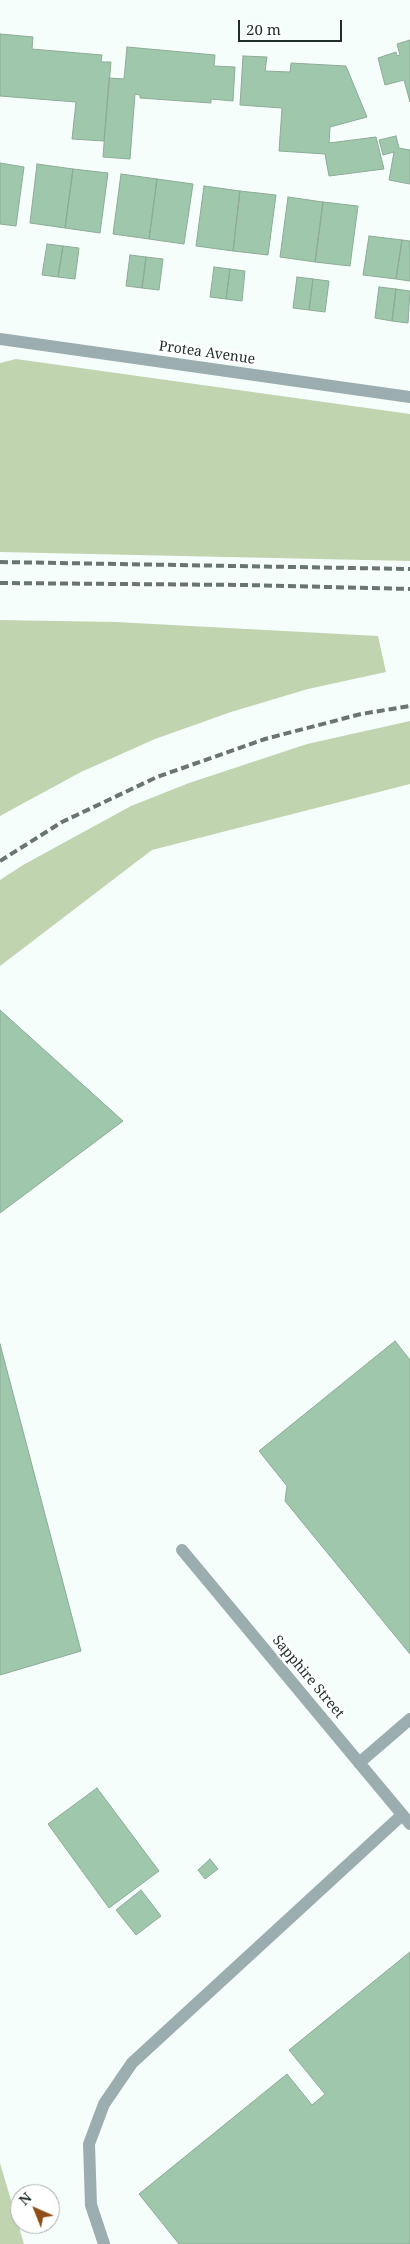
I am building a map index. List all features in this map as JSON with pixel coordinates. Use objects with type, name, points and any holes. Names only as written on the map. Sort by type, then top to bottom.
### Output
[{"type":"street","name":"Protea Avenue","points":[[0,340],[410,397]]},
{"type":"street","name":"Sapphire Street","points":[[182,1550],[406,1820]]},
{"type":"street","points":[[359,1763],[410,1719]]},
{"type":"street","points":[[104,2244],[91,2205],[89,2144],[104,2104],[132,2063],[406,1820]]},
{"type":"green space","points":[[16,359],[410,414],[410,561],[0,552],[0,363]]},
{"type":"green space","points":[[0,620],[116,622],[378,636],[386,672],[308,689],[231,712],[155,739],[81,772],[0,816]]},
{"type":"green space","points":[[410,721],[410,784],[152,850],[0,966],[0,880],[23,865],[131,806],[189,783],[307,744]]},
{"type":"green space","points":[[0,2163],[10,2197],[10,2234],[21,2234],[24,2244],[0,2244]]},
{"type":"building","points":[[0,34],[33,37],[32,49],[102,55],[101,62],[111,62],[104,141],[72,139],[76,102],[0,96]]},
{"type":"building","points":[[410,40],[410,102],[404,80],[385,85],[378,58],[396,52],[397,56],[400,55],[397,44]]},
{"type":"building","points":[[127,47],[215,55],[214,66],[235,67],[233,101],[211,99],[211,103],[140,98],[140,95],[135,94],[130,159],[103,157],[109,78],[124,79]]},
{"type":"building","points":[[243,56],[267,57],[265,71],[290,72],[291,63],[346,66],[367,117],[330,127],[329,143],[376,137],[384,169],[329,176],[325,154],[279,151],[282,108],[240,105]]},
{"type":"building","points":[[396,136],[399,148],[410,150],[410,184],[389,180],[394,152],[383,155],[379,140]]},
{"type":"building","points":[[0,163],[24,167],[16,226],[0,224]]},
{"type":"building","points":[[37,164],[73,169],[65,228],[30,223]]},
{"type":"building","points":[[73,169],[108,173],[100,233],[65,228]]},
{"type":"building","points":[[121,174],[157,179],[149,239],[113,234]]},
{"type":"building","points":[[157,179],[193,184],[184,244],[149,239]]},
{"type":"building","points":[[204,186],[240,191],[233,251],[196,246]]},
{"type":"building","points":[[240,191],[276,195],[268,255],[233,251]]},
{"type":"building","points":[[288,197],[323,202],[315,262],[280,257]]},
{"type":"building","points":[[323,202],[358,206],[350,266],[315,262]]},
{"type":"building","points":[[369,236],[402,240],[396,279],[363,275]]},
{"type":"building","points":[[402,240],[410,241],[410,281],[396,279]]},
{"type":"building","points":[[47,244],[63,246],[58,277],[42,275]]},
{"type":"building","points":[[63,246],[79,248],[75,279],[58,277]]},
{"type":"building","points":[[130,255],[146,257],[142,288],[126,286]]},
{"type":"building","points":[[146,257],[163,259],[159,290],[142,288]]},
{"type":"building","points":[[214,267],[230,269],[226,299],[210,297]]},
{"type":"building","points":[[230,269],[245,271],[242,301],[226,299]]},
{"type":"building","points":[[297,277],[313,279],[309,310],[293,308]]},
{"type":"building","points":[[313,279],[329,281],[325,312],[309,310]]},
{"type":"building","points":[[379,287],[396,289],[392,321],[375,318]]},
{"type":"building","points":[[396,289],[410,291],[408,323],[392,321]]},
{"type":"building","points":[[0,1010],[123,1121],[0,1213]]},
{"type":"building","points":[[395,1341],[410,1360],[410,1654],[285,1501],[287,1486],[259,1451]]},
{"type":"building","points":[[0,1344],[81,1651],[0,1675]]},
{"type":"building","points":[[97,1788],[159,1871],[109,1908],[48,1824]]},
{"type":"building","points":[[210,1859],[218,1869],[205,1879],[198,1870]]},
{"type":"building","points":[[141,1890],[161,1916],[136,1935],[116,1910]]},
{"type":"building","points":[[410,1952],[410,2244],[179,2244],[139,2194],[287,2074],[312,2105],[325,2094],[289,2050]]},
{"type":"railway","points":[[0,562],[410,569]]},
{"type":"railway","points":[[0,583],[245,585],[410,589]]},
{"type":"railway","points":[[0,861],[62,822],[157,777],[265,739],[361,714],[410,706]]}]
